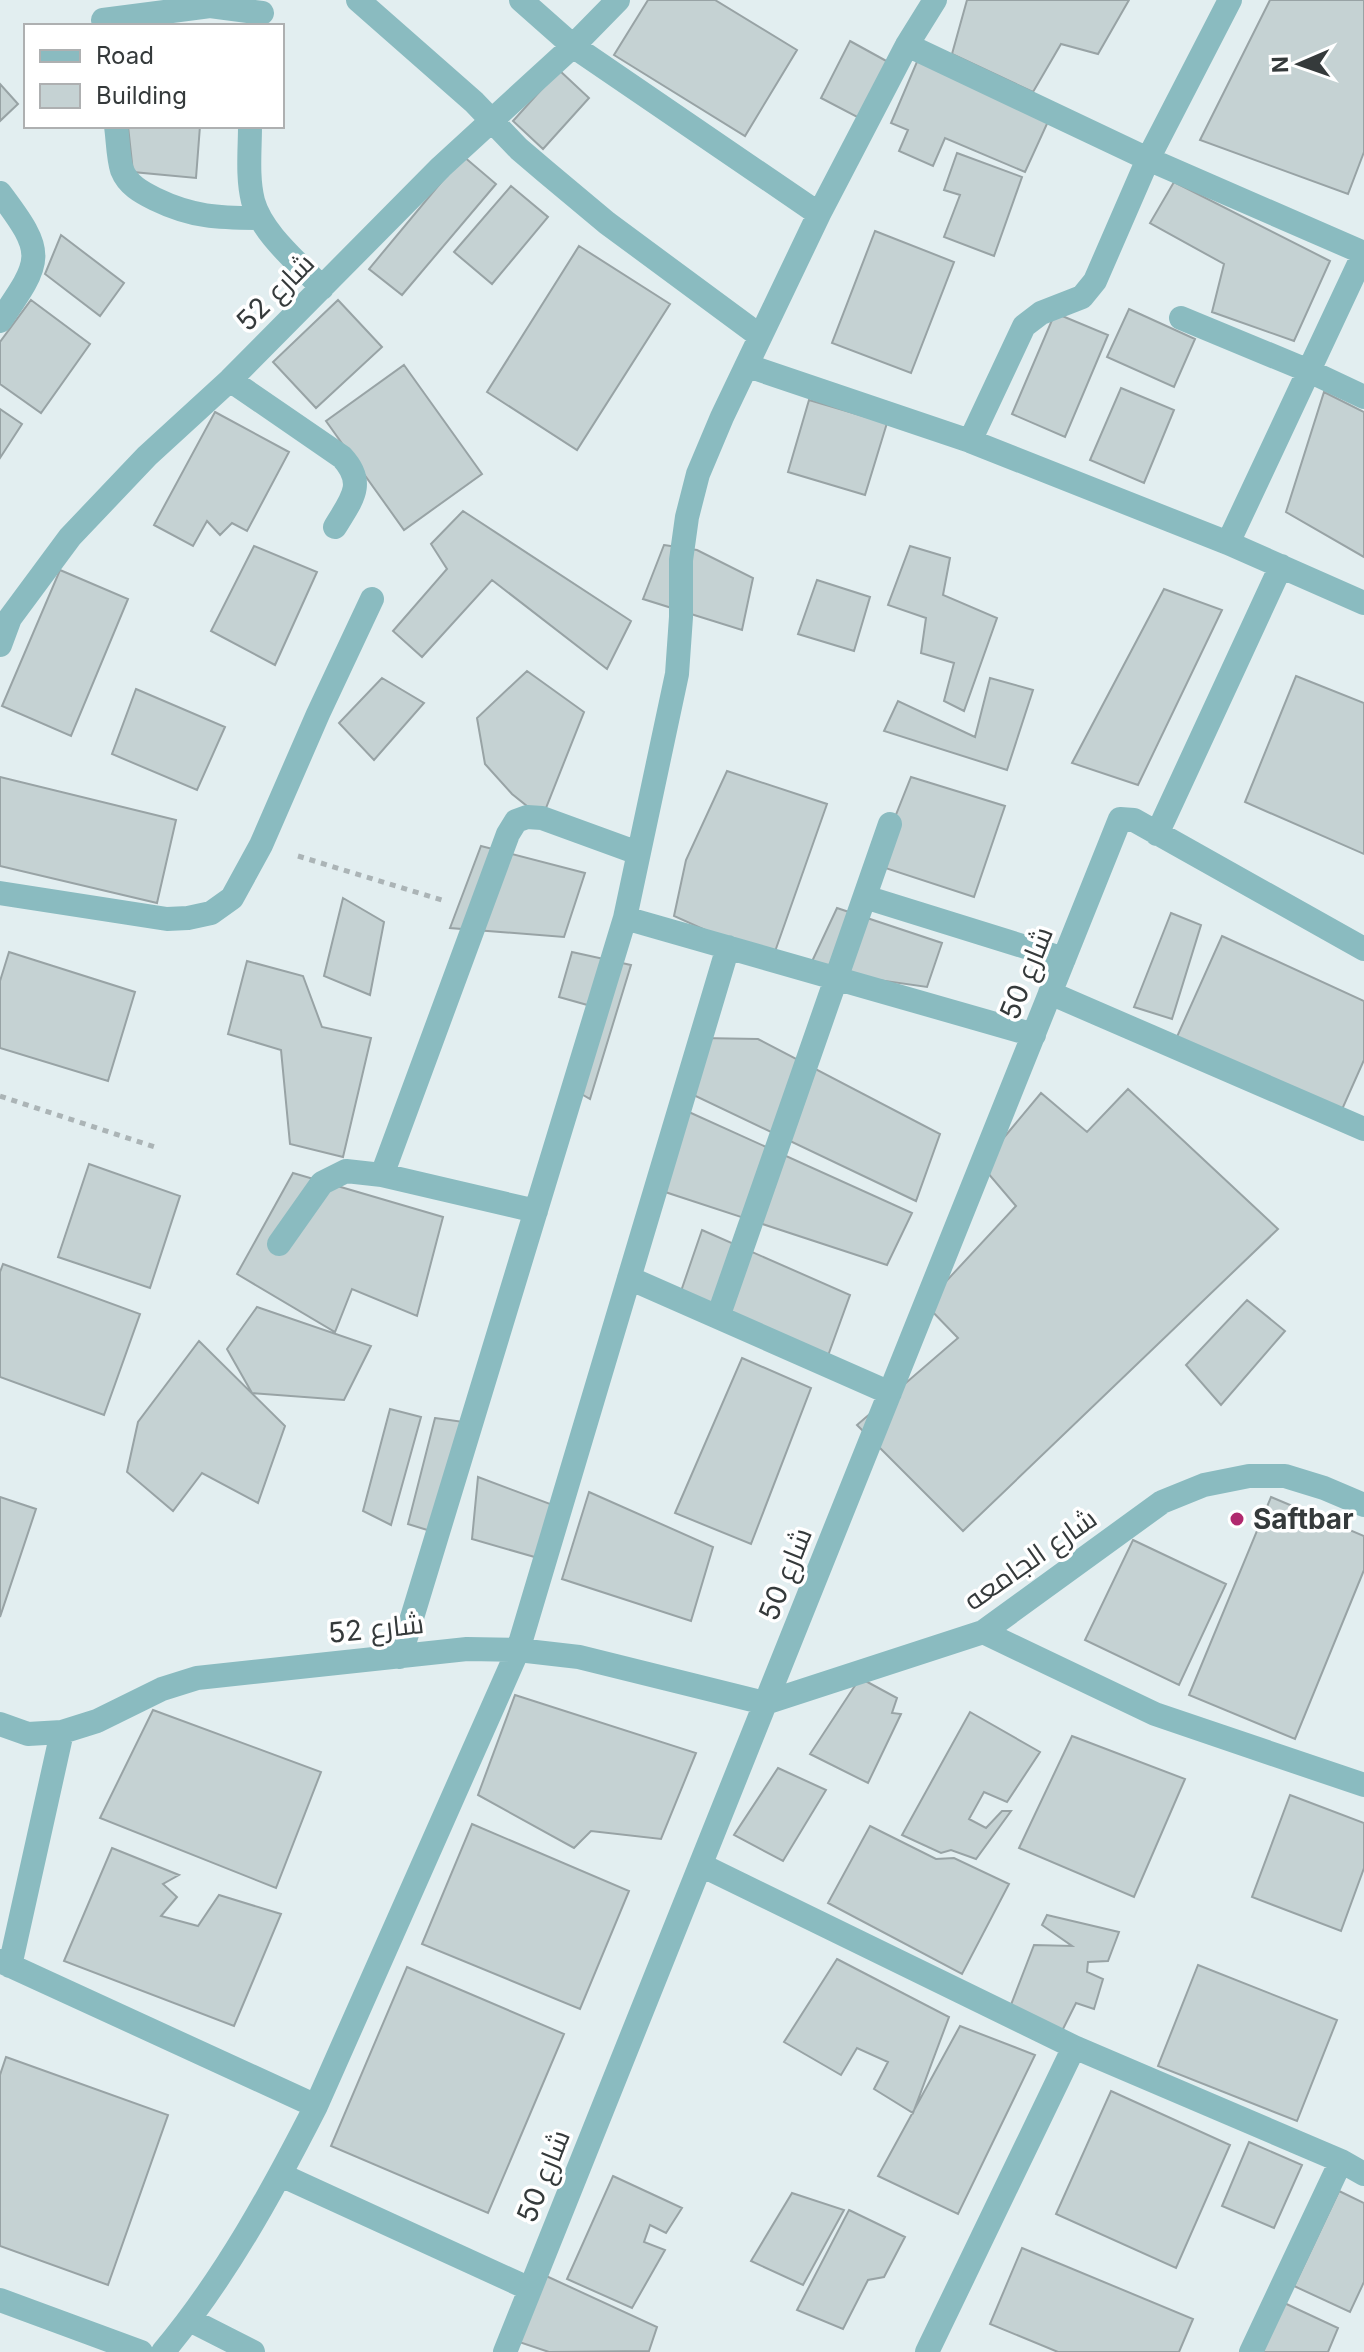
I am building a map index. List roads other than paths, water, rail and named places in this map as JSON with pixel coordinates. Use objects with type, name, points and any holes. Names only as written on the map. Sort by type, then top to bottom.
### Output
[{"type":"street","points":[[358,0],[474,102],[519,149],[607,223],[760,336]]},
{"type":"street","points":[[521,0],[573,46],[819,214]]},
{"type":"street","name":"شارع 52","points":[[0,645],[5,615],[70,537],[147,456],[230,380],[441,167],[573,46],[618,0]]},
{"type":"street","points":[[400,1657],[625,918],[677,674],[681,560],[687,517],[698,474],[819,214],[907,45],[935,0]]},
{"type":"street","points":[[970,441],[1024,326],[1041,313],[1082,297],[1095,281],[1148,159],[1230,0]]},
{"type":"street","points":[[100,15],[210,6],[263,13]]},
{"type":"street","points":[[907,45],[1148,159],[1364,253],[1228,543]]},
{"type":"street","points":[[116,128],[121,168],[138,191],[177,210],[200,216],[260,218]]},
{"type":"street","points":[[250,128],[250,177],[260,218],[322,288]]},
{"type":"street","points":[[0,193],[26,228],[33,247],[34,264],[26,285],[0,321]]},
{"type":"street","points":[[1181,318],[1364,397]]},
{"type":"street","points":[[748,366],[970,441],[1228,543],[1364,603]]},
{"type":"street","points":[[230,380],[342,457],[351,467],[357,480],[354,494],[335,527]]},
{"type":"street","points":[[1281,566],[1157,834],[1364,949]]},
{"type":"street","points":[[0,893],[167,919],[211,913],[232,898],[261,845],[372,599]]},
{"type":"street","points":[[382,1175],[477,911],[516,821],[527,817],[542,818],[638,853]]},
{"type":"street","name":"شارع 50","points":[[505,2352],[1120,819],[1134,820],[1157,834]]},
{"type":"street","points":[[718,1317],[890,824]]},
{"type":"street","points":[[865,897],[1064,959]]},
{"type":"street","points":[[625,918],[1034,1035]]},
{"type":"street","points":[[163,2352],[190,2320],[281,2175],[316,2106],[518,1650],[728,947]]},
{"type":"street","points":[[1050,993],[1364,1129]]},
{"type":"street","points":[[279,1244],[322,1183],[346,1171],[382,1175],[536,1211]]},
{"type":"street","points":[[629,1278],[890,1393]]},
{"type":"street","name":"شارع الجامعه","points":[[765,1703],[983,1632],[1162,1502],[1204,1485],[1249,1476],[1285,1476],[1364,1505]]},
{"type":"street","points":[[983,1632],[1155,1714],[1364,1785]]},
{"type":"street","name":"شارع 52","points":[[0,1724],[28,1734],[62,1732],[97,1721],[162,1689],[197,1678],[467,1649],[518,1650],[579,1657],[765,1703]]},
{"type":"street","points":[[62,1732],[5,1964],[316,2106]]},
{"type":"street","points":[[701,1865],[1074,2047],[1341,2161],[1364,2174]]},
{"type":"street","points":[[927,2352],[1074,2047]]},
{"type":"street","points":[[1251,2352],[1341,2161]]},
{"type":"street","points":[[281,2175],[530,2289]]},
{"type":"street","points":[[0,2300],[141,2352]]},
{"type":"street","points":[[190,2320],[253,2352]]},
{"type":"place","name":"Saftbar","points":[[1237,1519]]}]
